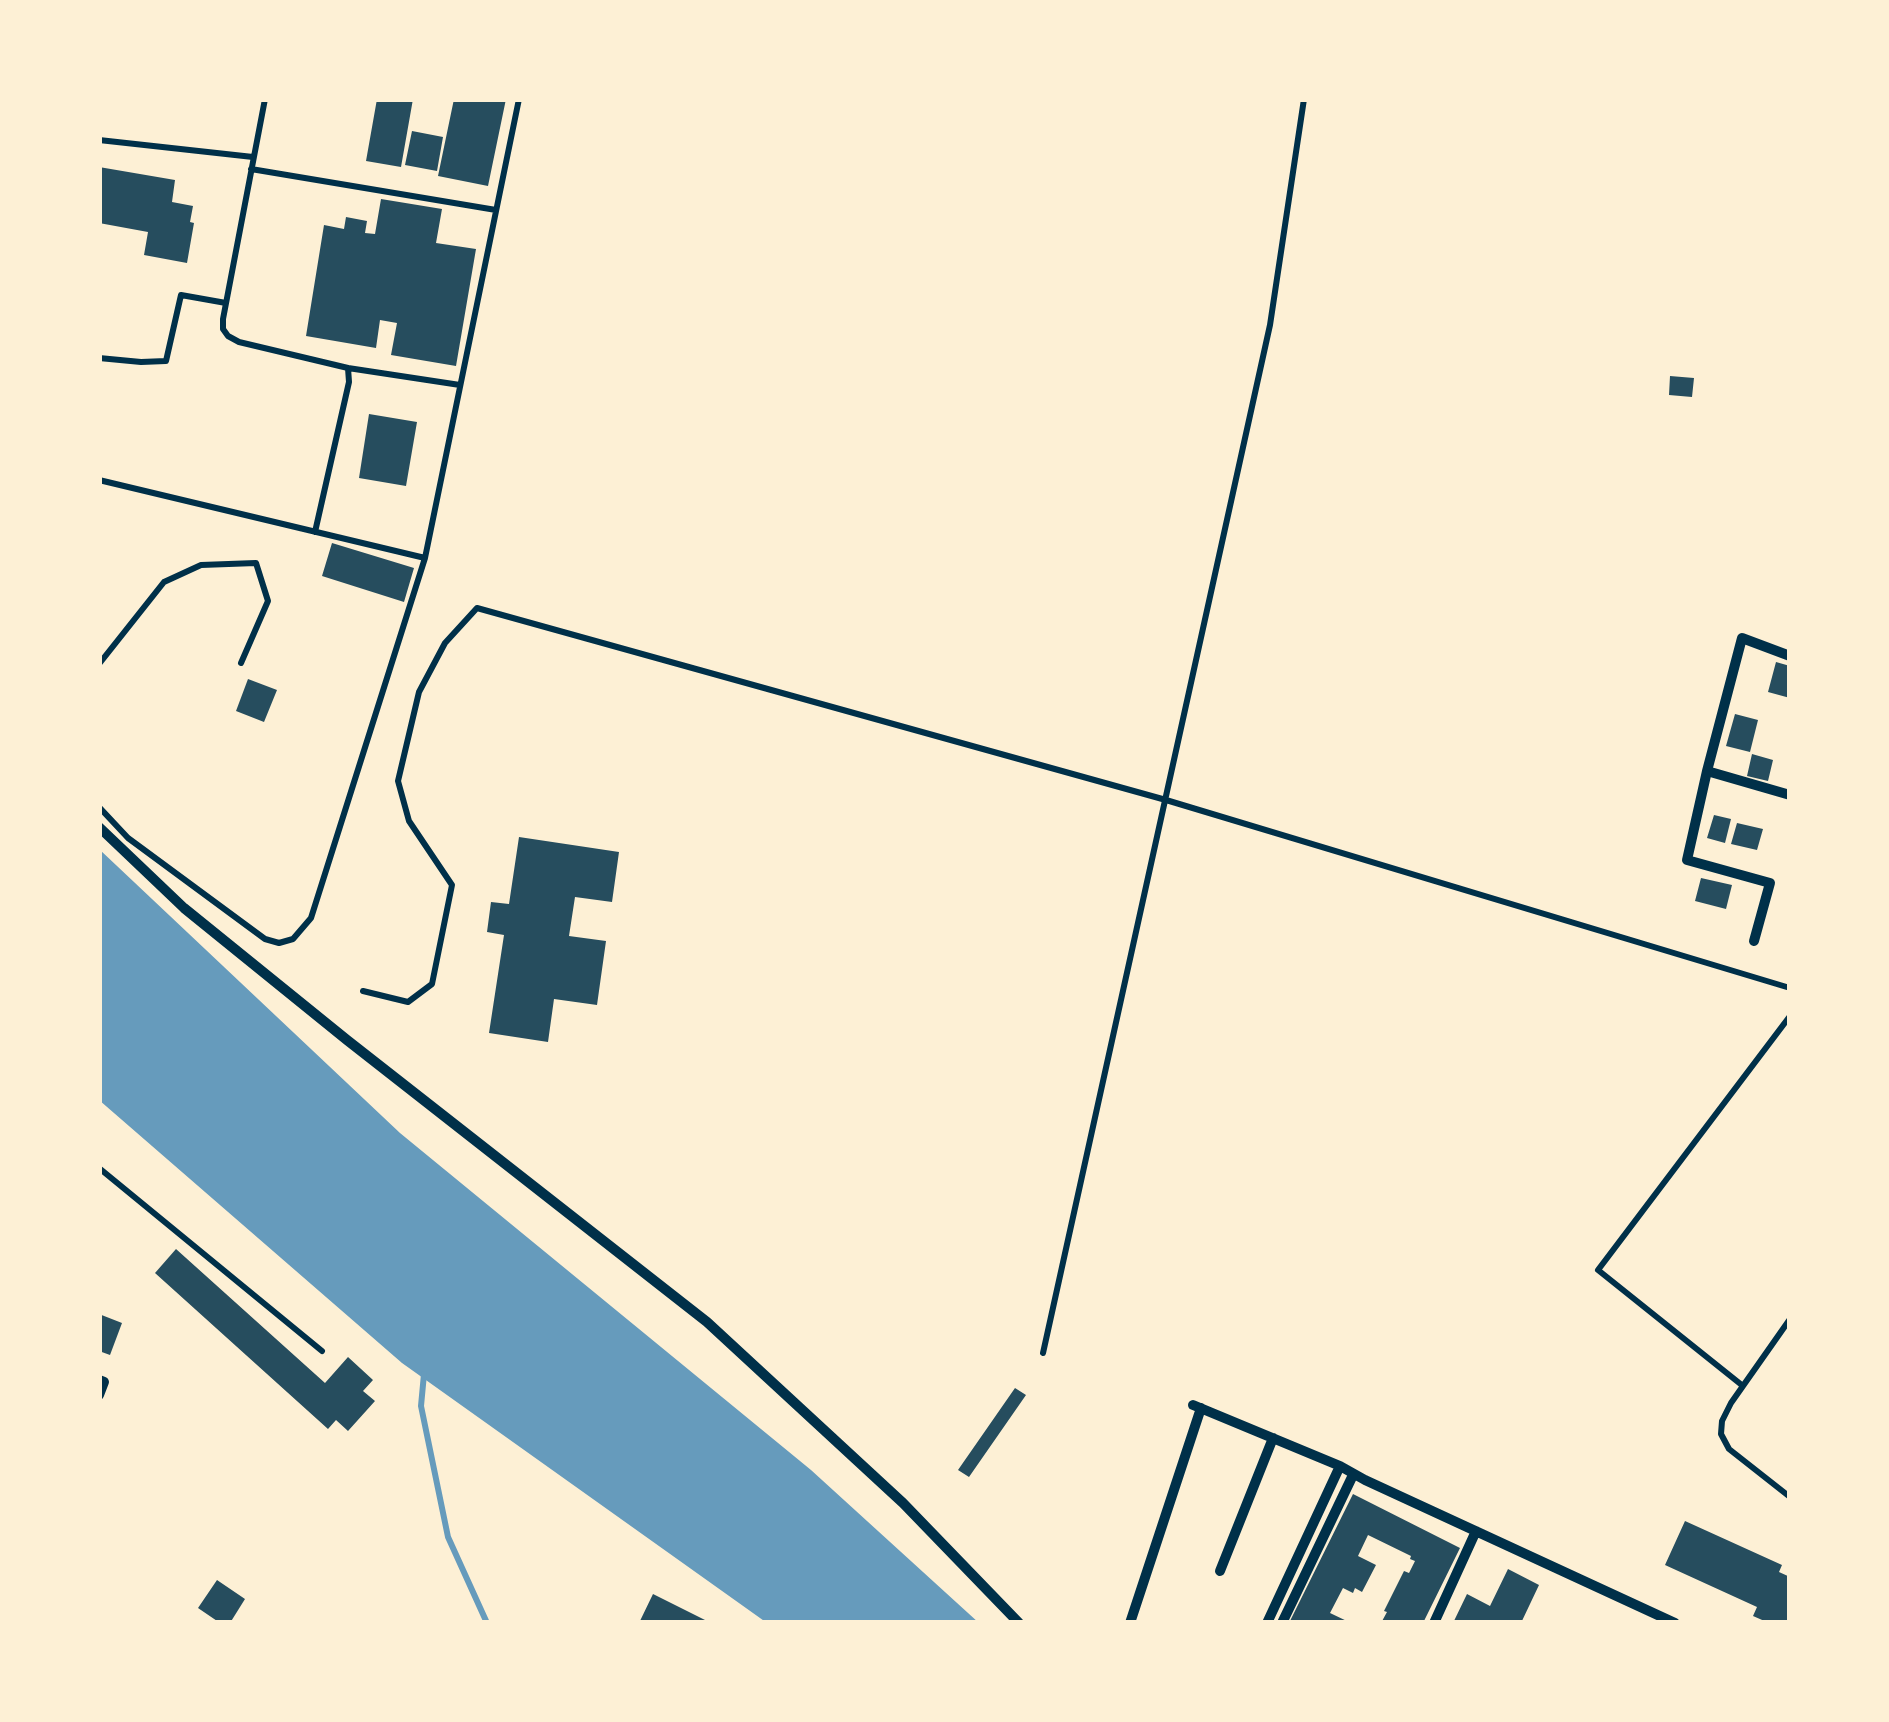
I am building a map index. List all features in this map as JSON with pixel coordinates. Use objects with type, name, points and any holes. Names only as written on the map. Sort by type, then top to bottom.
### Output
[{"type":"street","points":[[1754,941],[1770,883],[1687,860],[1742,638],[1790,656]]},
{"type":"street","points":[[1707,771],[1790,795]]},
{"type":"street","points":[[99,826],[184,908],[707,1322],[903,1503],[1018,1623]]},
{"type":"street","points":[[99,1380],[104,1382],[99,1395]]},
{"type":"street","points":[[1130,1623],[1197,1406],[1340,1466],[1676,1623]]},
{"type":"street","points":[[1220,1571],[1273,1438]]},
{"type":"street","points":[[1268,1623],[1340,1466]]},
{"type":"street","points":[[1282,1623],[1353,1474]]},
{"type":"street","points":[[1434,1623],[1476,1532]]},
{"type":"lane","points":[[265,99],[226,303],[228,336],[348,368],[460,385]]},
{"type":"lane","points":[[99,807],[158,862],[265,939],[279,943],[293,939],[311,918],[424,557],[519,99]]},
{"type":"lane","points":[[1043,1353],[1270,325],[1304,99]]},
{"type":"lane","points":[[99,140],[253,157]]},
{"type":"lane","points":[[251,169],[496,211]]},
{"type":"lane","points":[[99,358],[166,361],[181,296],[226,303]]},
{"type":"lane","points":[[315,532],[349,382],[348,368]]},
{"type":"lane","points":[[99,480],[424,557]]},
{"type":"lane","points":[[99,664],[164,582],[201,565],[256,563],[268,601],[242,663]]},
{"type":"lane","points":[[363,991],[408,1002],[432,984],[452,885],[409,821],[398,781],[419,692],[445,643],[477,608],[1166,800],[1790,988]]},
{"type":"lane","points":[[1743,1386],[1598,1270],[1790,1016]]},
{"type":"lane","points":[[99,1168],[322,1351]]},
{"type":"lane","points":[[1790,1319],[1722,1420],[1721,1434],[1729,1449],[1790,1497]]},
{"type":"water","points":[[99,849],[400,1133],[811,1470],[979,1623],[767,1623],[402,1363],[99,1100]]},
{"type":"building","points":[[377,99],[413,99],[401,167],[366,161]]},
{"type":"building","points":[[454,99],[506,99],[488,186],[438,176]]},
{"type":"building","points":[[412,131],[443,137],[437,171],[405,165]]},
{"type":"building","points":[[99,167],[175,180],[172,202],[193,206],[187,263],[144,255],[148,232],[99,223]]},
{"type":"building","points":[[381,199],[442,209],[436,243],[476,249],[456,366],[391,355],[397,323],[380,320],[376,348],[306,336],[324,225],[344,229],[346,217],[367,221],[365,233],[375,234]]},
{"type":"building","points":[[1670,376],[1694,378],[1692,397],[1669,395]]},
{"type":"building","points":[[369,414],[417,422],[406,486],[359,478]]},
{"type":"building","points":[[332,543],[414,568],[404,602],[322,576]]},
{"type":"building","points":[[1776,662],[1790,666],[1790,698],[1768,692]]},
{"type":"building","points":[[248,679],[277,690],[264,722],[236,711]]},
{"type":"building","points":[[1735,714],[1758,720],[1750,752],[1726,746]]},
{"type":"building","points":[[1752,754],[1773,760],[1768,781],[1747,776]]},
{"type":"building","points":[[1714,815],[1731,819],[1725,843],[1707,838]]},
{"type":"building","points":[[1737,823],[1763,829],[1757,850],[1731,844]]},
{"type":"building","points":[[519,837],[619,852],[612,902],[575,897],[569,936],[606,941],[597,1005],[554,999],[548,1042],[489,1033],[504,935],[487,932],[491,902],[509,904]]},
{"type":"building","points":[[1701,878],[1732,885],[1726,909],[1695,901]]},
{"type":"building","points":[[176,1249],[325,1383],[348,1357],[373,1380],[363,1391],[375,1401],[348,1431],[336,1420],[328,1429],[155,1273]]},
{"type":"building","points":[[99,1314],[122,1323],[110,1355],[99,1351]]},
{"type":"building","points":[[1015,1388],[1026,1395],[969,1477],[958,1470]]},
{"type":"building","points":[[1353,1494],[1460,1548],[1423,1623],[1381,1623],[1404,1571],[1409,1573],[1415,1561],[1368,1535],[1358,1556],[1376,1565],[1362,1592],[1343,1588],[1330,1613],[1351,1623],[1289,1623]]},
{"type":"building","points":[[1685,1521],[1782,1565],[1779,1572],[1790,1577],[1790,1623],[1769,1623],[1753,1616],[1757,1607],[1665,1565]]},
{"type":"building","points":[[1508,1569],[1539,1585],[1521,1623],[1453,1623],[1467,1594],[1490,1606]]},
{"type":"building","points":[[217,1580],[245,1599],[230,1623],[220,1623],[198,1608]]},
{"type":"building","points":[[653,1594],[705,1620],[639,1623]]},
{"type":"waterway","points":[[424,1374],[421,1406],[448,1537],[487,1623]]}]
